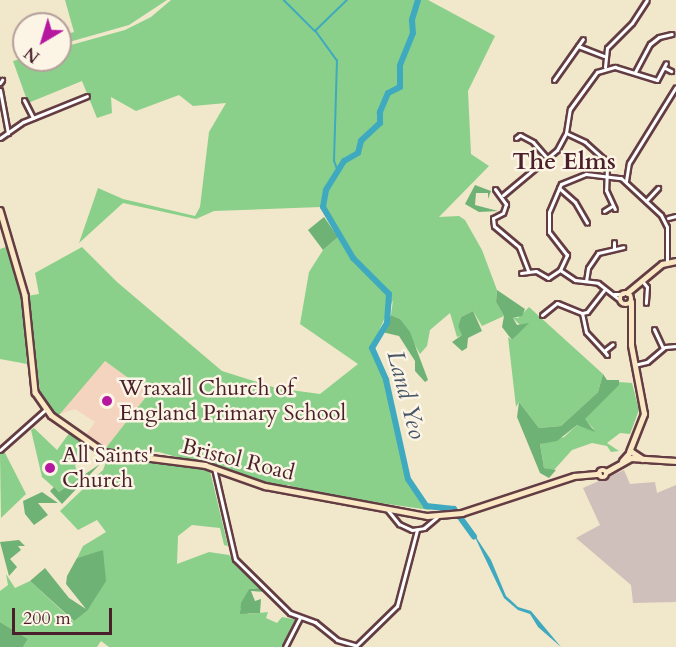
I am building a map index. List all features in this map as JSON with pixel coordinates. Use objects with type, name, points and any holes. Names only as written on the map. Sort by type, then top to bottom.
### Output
[{"type":"main road","points":[[0,210],[25,295],[33,387],[45,410]]},
{"type":"main road","points":[[630,322],[622,302],[625,294],[668,262],[676,262]]},
{"type":"main road","points":[[642,282],[631,301],[630,322],[633,365],[644,414],[632,444],[631,455],[643,459],[676,461]]},
{"type":"main road","points":[[625,294],[631,301]]},
{"type":"main road","points":[[622,302],[631,301]]},
{"type":"main road","name":"Bristol Road","points":[[45,410],[106,452],[214,468],[265,486],[437,517],[462,513],[574,476],[599,474],[604,478],[606,472],[631,455]]},
{"type":"street","points":[[605,68],[608,46],[630,26],[647,0]]},
{"type":"street","points":[[665,29],[666,35]]},
{"type":"street","points":[[636,72],[650,44],[672,34]]},
{"type":"street","points":[[554,80],[583,39]]},
{"type":"street","points":[[578,46],[605,56]]},
{"type":"street","points":[[503,195],[547,158],[566,133],[570,108],[594,75],[605,68],[636,72],[656,80],[666,63]]},
{"type":"street","points":[[664,68],[671,71]]},
{"type":"street","points":[[626,182],[633,157],[676,87]]},
{"type":"street","points":[[1,90],[8,133]]},
{"type":"street","points":[[0,138],[33,118],[73,99],[87,96]]},
{"type":"street","points":[[24,102],[33,118]]},
{"type":"street","points":[[521,129],[518,136],[537,146],[547,158]]},
{"type":"street","points":[[566,133],[599,153],[606,165],[605,188],[614,208],[604,211]]},
{"type":"street","points":[[521,273],[528,271],[548,278],[560,270],[567,253],[551,237],[547,225],[558,187],[577,175],[606,175],[626,182],[646,201],[667,223],[668,262]]},
{"type":"street","points":[[558,187],[575,202],[581,218],[587,223]]},
{"type":"street","points":[[495,189],[503,195],[505,210],[494,218],[494,225],[519,247],[528,271]]},
{"type":"street","points":[[646,201],[657,190]]},
{"type":"street","points":[[668,218],[676,216]]},
{"type":"street","points":[[614,242],[614,249]]},
{"type":"street","points":[[586,280],[589,265],[598,253],[623,247]]},
{"type":"street","points":[[560,270],[573,279],[586,280],[605,289],[622,302]]},
{"type":"street","points":[[642,282],[647,287],[646,303]]},
{"type":"street","points":[[548,315],[543,313],[557,303],[582,313],[593,308],[605,289]]},
{"type":"street","points":[[609,292],[625,294]]},
{"type":"street","points":[[582,313],[586,332],[605,353],[613,344]]},
{"type":"street","points":[[654,329],[663,348]]},
{"type":"street","points":[[633,365],[647,362],[663,348],[676,346]]},
{"type":"street","points":[[0,450],[45,410]]},
{"type":"street","points":[[214,468],[229,547],[253,580],[300,618],[315,622],[337,640],[355,646],[396,609],[417,531],[437,517]]},
{"type":"street","points":[[386,508],[402,526],[417,531]]},
{"type":"street","points":[[285,647],[300,618]]},
{"type":"shaded area","name":"Wraxall Church of England Primary School","points":[[104,360],[149,393],[105,449],[85,436],[95,422],[75,409],[60,414]]},
{"type":"shaded area","points":[[624,470],[630,484],[655,482],[657,493],[676,485],[676,602],[633,603],[631,585],[576,538],[600,525],[583,488]]},
{"type":"green space","points":[[65,0],[167,0],[129,25],[72,41],[72,33],[74,32],[72,12],[68,12]]},
{"type":"green space","points":[[171,0],[428,0],[495,36],[468,91],[471,154],[489,166],[439,217],[459,216],[465,220],[482,250],[497,290],[496,302],[504,316],[482,326],[473,311],[461,317],[458,326],[463,335],[457,337],[450,313],[430,330],[427,346],[420,354],[400,319],[391,315],[393,300],[372,346],[386,384],[407,475],[430,510],[310,493],[288,485],[284,487],[159,452],[105,449],[149,393],[105,361],[60,414],[55,416],[41,398],[27,296],[39,294],[35,273],[82,247],[117,282],[222,371],[276,388],[320,394],[358,364],[300,324],[309,272],[323,250],[338,237],[321,207],[214,211],[196,219],[123,203],[79,243],[98,188],[123,199],[195,216],[200,207],[209,132],[226,103],[193,106],[179,95],[136,111],[111,97],[112,113],[97,118],[82,81],[28,103],[17,72],[72,72],[72,45],[125,30],[151,17]]},
{"type":"green space","points":[[475,185],[491,191],[488,199],[488,193],[476,193],[475,205],[498,211],[479,212],[465,204]]},
{"type":"green space","points":[[324,217],[338,237],[323,250],[308,230]]},
{"type":"green space","points":[[9,246],[22,300],[27,364],[0,359],[0,249]]},
{"type":"green space","points":[[497,290],[525,309],[522,316],[513,318],[517,325],[529,323],[512,340],[502,327],[504,316],[496,302]]},
{"type":"green space","points":[[529,307],[603,374],[598,392],[561,426],[539,428],[519,402],[516,407],[508,337],[512,340],[523,328],[513,318],[518,318]]},
{"type":"green space","points":[[473,311],[482,331],[468,338],[467,348],[462,351],[452,342],[462,335],[458,326],[461,317]]},
{"type":"green space","points":[[391,315],[400,319],[410,332],[428,380],[425,382],[415,371],[415,361],[399,336],[382,332]]},
{"type":"green space","points":[[603,374],[607,380],[619,380],[619,385],[585,419],[595,432],[577,425],[557,441],[540,444],[544,468],[556,470],[549,478],[540,473],[517,417],[519,402],[539,428],[561,426],[598,392]]},
{"type":"green space","points":[[619,382],[632,383],[639,410],[630,434],[620,433],[607,443],[619,451],[611,452],[607,446],[592,443],[572,450],[554,470],[544,468],[540,444],[564,437],[577,425],[594,429],[584,419]]},
{"type":"green space","points":[[34,428],[57,450],[70,432],[90,446],[75,466],[80,478],[59,492],[42,477],[31,430]]},
{"type":"green space","points":[[3,449],[26,494],[1,518],[0,454]]},
{"type":"green space","points":[[119,456],[210,471],[228,546],[224,545],[220,528],[192,525],[178,536],[177,564],[209,552],[229,555],[262,588],[249,589],[240,610],[249,614],[268,612],[266,618],[277,623],[282,617],[298,620],[283,647],[109,647],[101,641],[97,647],[23,647],[28,639],[0,622],[0,591],[8,585],[6,574],[15,588],[30,581],[73,621],[87,611],[95,553],[77,558],[83,546],[106,532],[97,520],[78,530],[60,511],[103,470],[108,457]]},
{"type":"green space","points":[[100,464],[62,504],[50,491],[54,487],[59,492]]},
{"type":"green space","points":[[42,492],[58,503],[38,503],[48,515],[34,525],[25,514],[23,501]]},
{"type":"green space","points":[[19,540],[25,546],[18,546],[21,550],[10,559],[17,567],[9,576],[0,542]]},
{"type":"green space","points":[[103,550],[106,581],[87,611],[74,621],[30,581],[45,568],[69,598],[86,609],[66,584],[67,576],[77,558]]},
{"type":"green space","points":[[262,588],[267,592],[251,591],[255,601],[261,599],[260,613],[240,614],[241,603],[249,589]]},
{"type":"green space","points":[[0,622],[28,639],[23,647],[0,647]]},
{"type":"water","points":[[472,531],[491,560],[506,596],[518,607],[531,611],[561,647],[538,627],[530,614],[518,610],[504,598]]},
{"type":"waterway","points":[[284,0],[315,31]]},
{"type":"waterway","points":[[338,172],[334,161],[337,61],[315,31],[347,0]]},
{"type":"waterway","name":"Land Yeo","points":[[418,0],[412,20],[413,33],[400,66],[400,87],[388,93],[380,112],[380,123],[361,141],[358,153],[344,161],[326,190],[323,207],[353,258],[389,294],[387,323],[372,348],[386,380],[408,479],[426,506],[454,509],[474,537]]},
{"type":"place","name":"Wraxall Church of England Primary School","points":[[107,401]]},
{"type":"place","name":"All Saints' Church","points":[[50,468]]},
{"type":"district","name":"The Elms","points":[[564,162]]}]
